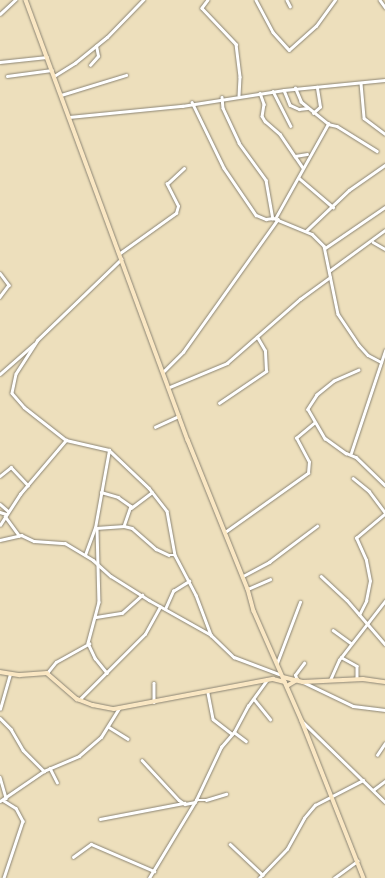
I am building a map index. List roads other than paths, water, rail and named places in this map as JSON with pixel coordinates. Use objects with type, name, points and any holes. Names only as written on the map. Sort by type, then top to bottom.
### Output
[{"type":"main road","points":[[26,0],[60,95],[170,387],[179,416],[243,576],[254,611],[302,721],[364,878]]},
{"type":"main road","points":[[2,673],[47,673],[79,700],[105,708],[119,708],[154,703],[273,679],[286,684],[297,680]]},
{"type":"main road","points":[[273,679],[280,673]]},
{"type":"main road","points":[[283,677],[303,682],[357,679],[385,682]]},
{"type":"street","points":[[0,14],[15,0]]},
{"type":"street","points":[[53,76],[96,46],[143,0]]},
{"type":"street","points":[[208,0],[202,8],[236,44],[240,77],[239,95]]},
{"type":"street","points":[[256,0],[273,32],[289,50],[316,26],[335,0]]},
{"type":"street","points":[[287,0],[290,6]]},
{"type":"street","points":[[380,0],[385,6]]},
{"type":"street","points":[[90,65],[98,56],[96,46]]},
{"type":"street","points":[[0,62],[47,57]]},
{"type":"street","points":[[7,76],[52,70]]},
{"type":"street","points":[[60,95],[126,75]]},
{"type":"street","points":[[69,117],[182,106],[192,102],[222,97],[295,88],[385,80]]},
{"type":"street","points":[[361,83],[364,118],[385,134]]},
{"type":"street","points":[[314,113],[320,107],[317,87]]},
{"type":"street","points":[[295,88],[307,108],[328,124],[337,126],[377,151]]},
{"type":"street","points":[[284,90],[290,105],[299,109],[307,108]]},
{"type":"street","points":[[273,91],[291,126]]},
{"type":"street","points":[[260,93],[264,104],[262,116],[264,121],[280,134],[303,168]]},
{"type":"street","points":[[222,97],[223,108],[240,142],[266,180],[276,218]]},
{"type":"street","points":[[192,102],[224,168],[256,215],[266,219],[276,218],[306,231],[319,239],[325,248],[336,308],[346,328],[368,355],[382,362]]},
{"type":"street","points":[[164,371],[183,352],[276,218],[328,124]]},
{"type":"street","points":[[295,156],[307,154]]},
{"type":"street","points":[[306,231],[361,179],[385,165]]},
{"type":"street","points":[[120,253],[176,213],[178,206],[167,184],[184,168]]},
{"type":"street","points":[[299,178],[333,207]]},
{"type":"street","points":[[325,248],[385,207]]},
{"type":"street","points":[[329,271],[372,242],[385,230]]},
{"type":"street","points":[[372,242],[377,242],[385,249]]},
{"type":"street","points":[[0,374],[38,340],[122,259]]},
{"type":"street","points":[[0,273],[9,286],[0,297]]},
{"type":"street","points":[[170,387],[228,363],[300,299],[330,277]]},
{"type":"street","points":[[219,403],[266,371],[265,351],[257,337]]},
{"type":"street","points":[[38,340],[16,374],[12,393],[24,407],[66,440],[109,450],[152,492],[167,511],[175,555],[189,581],[211,636]]},
{"type":"street","points":[[351,453],[385,351]]},
{"type":"street","points":[[359,370],[334,381],[310,403],[308,409],[314,423],[331,443],[346,453],[351,453],[385,485]]},
{"type":"street","points":[[155,427],[179,416]]},
{"type":"street","points":[[225,532],[308,473],[309,462],[296,438],[314,423]]},
{"type":"street","points":[[0,525],[28,485],[66,440]]},
{"type":"street","points":[[107,674],[89,644],[96,617],[99,593],[96,528],[109,450]]},
{"type":"street","points":[[0,476],[11,468],[28,485]]},
{"type":"street","points":[[353,478],[368,491],[385,513],[356,538],[366,560],[370,581],[366,601],[359,615]]},
{"type":"street","points":[[101,492],[118,497],[129,504],[131,508]]},
{"type":"street","points":[[124,526],[131,508],[152,492]]},
{"type":"street","points":[[0,504],[7,513],[19,535]]},
{"type":"street","points":[[0,512],[7,513]]},
{"type":"street","points":[[96,528],[124,526],[136,531],[156,549],[169,555],[175,555]]},
{"type":"street","points":[[243,576],[269,562],[317,526]]},
{"type":"street","points":[[85,555],[96,528]]},
{"type":"street","points":[[0,540],[19,535],[34,540],[60,542],[85,555],[97,563],[111,576],[160,607],[211,636],[234,657],[280,673]]},
{"type":"street","points":[[321,576],[385,644]]},
{"type":"street","points":[[248,589],[270,579]]},
{"type":"street","points":[[165,609],[173,591],[189,581]]},
{"type":"street","points":[[96,617],[122,613],[142,595]]},
{"type":"street","points":[[330,681],[341,658],[385,601]]},
{"type":"street","points":[[277,663],[300,602]]},
{"type":"street","points":[[79,700],[107,674],[145,634],[160,607]]},
{"type":"street","points":[[333,630],[351,644]]},
{"type":"street","points":[[47,673],[56,662],[89,644]]},
{"type":"street","points":[[341,658],[357,666],[357,679]]},
{"type":"street","points":[[297,680],[295,675],[304,663]]},
{"type":"street","points":[[0,668],[2,673]]},
{"type":"street","points":[[0,709],[10,674]]},
{"type":"street","points":[[150,878],[195,801],[221,747],[233,733],[267,680]]},
{"type":"street","points":[[303,682],[353,706],[385,710]]},
{"type":"street","points":[[154,683],[154,703]]},
{"type":"street","points":[[208,693],[213,719],[246,741]]},
{"type":"street","points":[[254,699],[270,719]]},
{"type":"street","points":[[1,800],[44,771],[79,756],[109,727],[119,708]]},
{"type":"street","points":[[0,718],[11,729],[22,750],[44,771]]},
{"type":"street","points":[[302,721],[385,802]]},
{"type":"street","points":[[109,727],[128,739]]},
{"type":"street","points":[[377,755],[385,743]]},
{"type":"street","points":[[142,760],[184,803]]},
{"type":"street","points":[[50,768],[57,782]]},
{"type":"street","points":[[0,777],[6,798]]},
{"type":"street","points":[[259,878],[287,848],[307,814],[315,805],[363,780]]},
{"type":"street","points":[[373,790],[385,781]]},
{"type":"street","points":[[100,820],[206,800],[226,794]]},
{"type":"street","points":[[1,800],[16,808],[23,821],[4,878]]},
{"type":"street","points":[[73,857],[92,844],[154,871]]},
{"type":"street","points":[[230,844],[262,875]]},
{"type":"street","points":[[334,878],[357,860]]}]
